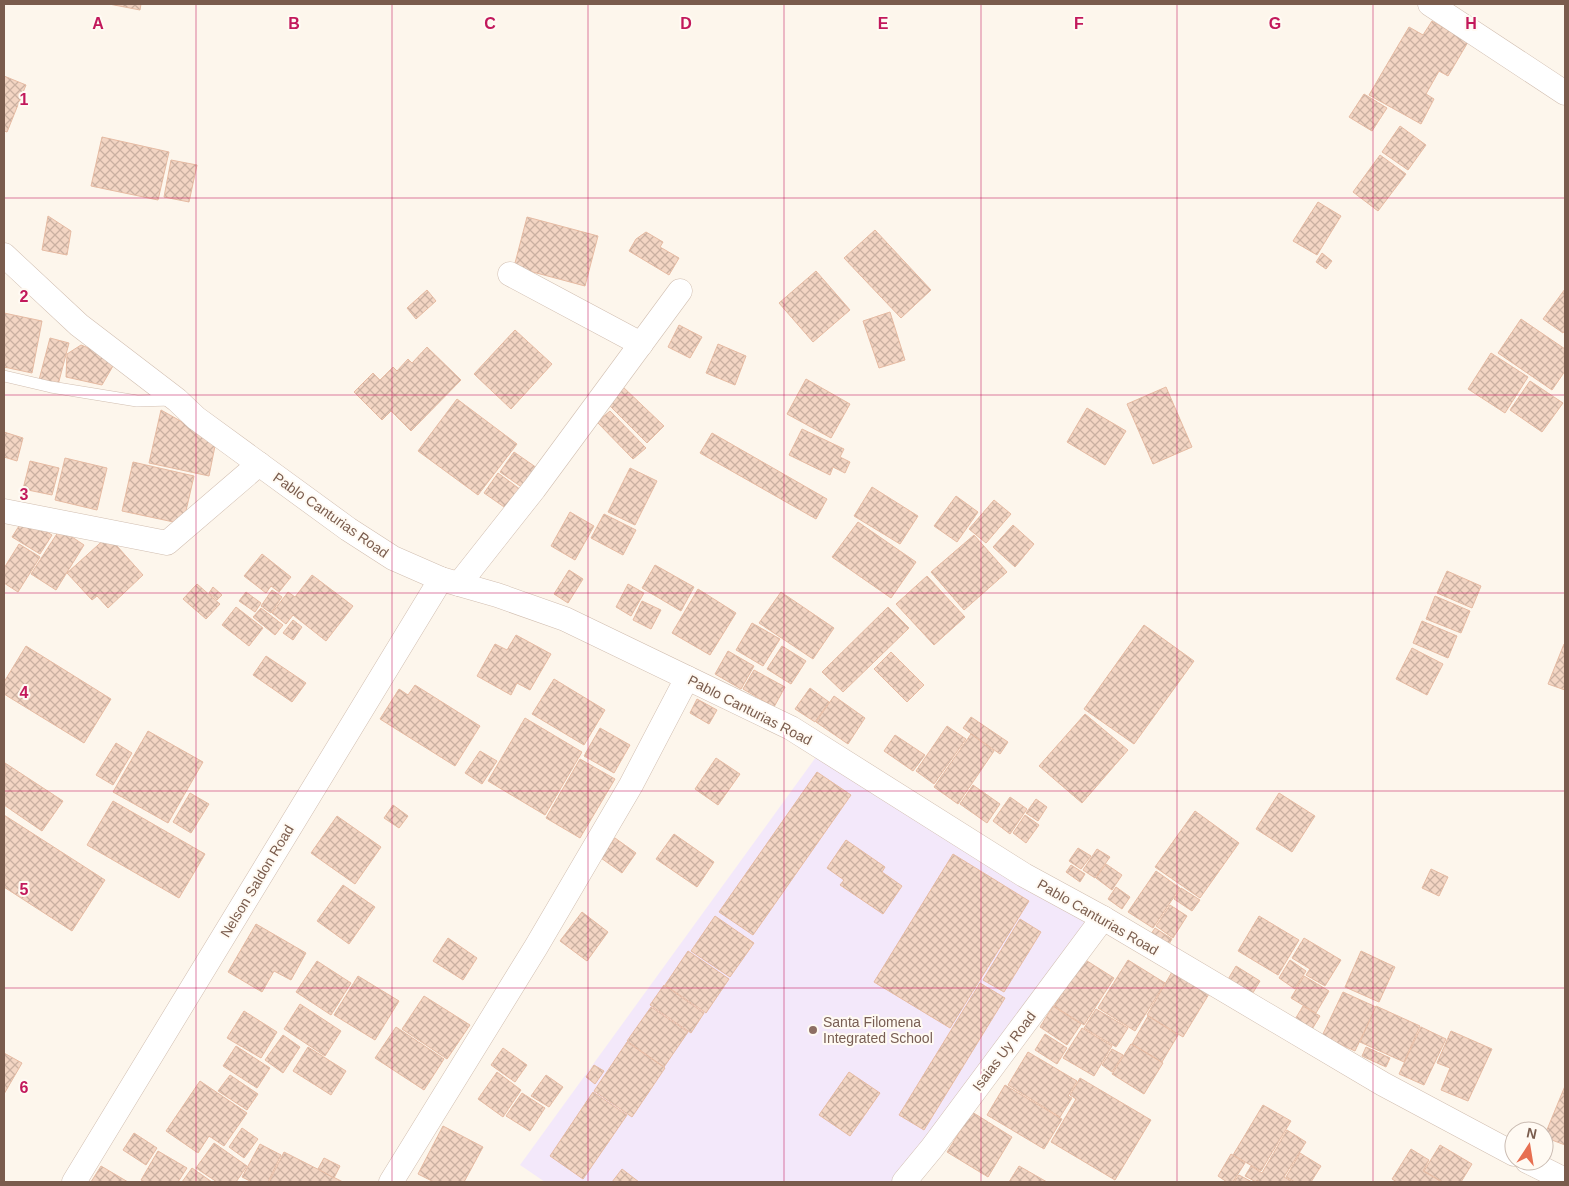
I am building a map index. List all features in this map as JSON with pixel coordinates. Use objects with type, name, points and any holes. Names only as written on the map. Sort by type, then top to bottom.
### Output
[{"type":"street","points":[[1430,4],[1565,93]]},
{"type":"street","name":"Pablo Canturias Road","points":[[4,255],[79,325],[176,400],[196,418],[348,529],[393,558],[450,582],[497,595],[564,619],[791,728],[1024,875],[1103,918],[1383,1084],[1504,1149]]},
{"type":"street","points":[[510,274],[641,344]]},
{"type":"street","name":"Nelson Saldon Road","points":[[74,1182],[450,582],[534,489],[680,291]]},
{"type":"street","points":[[4,511],[167,543],[259,464]]},
{"type":"street","points":[[391,1182],[546,930],[631,785],[687,678]]},
{"type":"street","name":"Isaias Uy Road","points":[[904,1182],[932,1148],[1103,918]]},
{"type":"street","points":[[1547,1171],[1565,1180]]},
{"type":"lane","points":[[4,376],[51,387],[137,401],[176,400]]},
{"type":"shaded area","name":"Santa Filomena Integrated School","points":[[816,757],[1086,923],[931,1137],[891,1182],[545,1182],[520,1165]]},
{"type":"building","points":[[109,4],[141,4],[140,10]]},
{"type":"building","points":[[1432,21],[1468,42],[1448,76],[1439,71],[1426,94],[1434,99],[1421,124],[1369,95],[1409,27],[1423,35]]},
{"type":"building","points":[[4,76],[26,85],[7,132],[4,131]]},
{"type":"building","points":[[1364,94],[1387,108],[1372,131],[1349,117]]},
{"type":"building","points":[[1400,126],[1426,145],[1408,170],[1382,152]]},
{"type":"building","points":[[102,137],[169,152],[158,200],[91,186]]},
{"type":"building","points":[[1380,155],[1406,174],[1378,211],[1353,192]]},
{"type":"building","points":[[171,160],[197,165],[189,202],[164,197]]},
{"type":"building","points":[[1318,202],[1341,216],[1317,255],[1293,241]]},
{"type":"building","points":[[48,216],[71,231],[67,255],[42,250]]},
{"type":"building","points":[[527,217],[598,236],[585,286],[514,267]]},
{"type":"building","points":[[875,230],[931,290],[901,318],[844,258]]},
{"type":"building","points":[[646,232],[663,242],[660,247],[679,258],[669,275],[629,251],[636,239]]},
{"type":"building","points":[[1322,253],[1332,261],[1326,269],[1316,262]]},
{"type":"building","points":[[816,271],[850,310],[813,342],[779,303]]},
{"type":"building","points":[[1565,289],[1565,330],[1563,333],[1543,319]]},
{"type":"building","points":[[427,290],[436,301],[416,319],[407,308]]},
{"type":"building","points":[[890,312],[905,360],[879,368],[863,321]]},
{"type":"building","points":[[4,313],[42,321],[32,373],[4,367]]},
{"type":"building","points":[[1521,319],[1565,349],[1565,371],[1552,390],[1498,353]]},
{"type":"building","points":[[679,325],[702,337],[690,358],[668,347]]},
{"type":"building","points":[[515,330],[552,364],[511,409],[474,374]]},
{"type":"building","points":[[50,338],[69,343],[58,385],[39,380]]},
{"type":"building","points":[[718,344],[746,356],[735,385],[706,373]]},
{"type":"building","points":[[81,345],[117,359],[102,385],[66,377],[67,354]]},
{"type":"building","points":[[427,347],[461,380],[411,431],[391,411],[382,420],[354,392],[373,373],[380,380],[393,367],[397,371],[408,359],[412,363]]},
{"type":"building","points":[[1491,353],[1528,377],[1505,413],[1468,389]]},
{"type":"building","points":[[806,379],[850,404],[831,438],[787,414]]},
{"type":"building","points":[[1530,381],[1563,403],[1542,432],[1510,410]]},
{"type":"building","points":[[622,386],[664,426],[647,443],[606,402]]},
{"type":"building","points":[[1166,387],[1192,447],[1153,464],[1127,404]]},
{"type":"building","points":[[457,399],[517,444],[478,495],[418,451]]},
{"type":"building","points":[[1087,408],[1126,431],[1105,465],[1067,442]]},
{"type":"building","points":[[161,410],[216,441],[209,476],[149,463]]},
{"type":"building","points":[[610,411],[646,448],[633,459],[597,422]]},
{"type":"building","points":[[802,429],[844,449],[840,457],[850,462],[845,473],[833,467],[830,475],[789,455]]},
{"type":"building","points":[[4,432],[23,438],[17,461],[4,457]]},
{"type":"building","points":[[712,433],[827,499],[816,519],[700,453]]},
{"type":"building","points":[[514,452],[537,468],[523,488],[500,472]]},
{"type":"building","points":[[65,458],[107,468],[97,510],[55,500]]},
{"type":"building","points":[[30,461],[59,468],[52,495],[23,489]]},
{"type":"building","points":[[133,462],[194,476],[183,524],[122,511]]},
{"type":"building","points":[[630,468],[657,481],[635,525],[608,512]]},
{"type":"building","points":[[498,473],[521,490],[507,509],[484,493]]},
{"type":"building","points":[[872,487],[918,516],[900,544],[854,516]]},
{"type":"building","points":[[956,496],[978,512],[957,542],[934,526]]},
{"type":"building","points":[[994,500],[1011,514],[986,543],[969,529]]},
{"type":"building","points":[[570,512],[594,526],[575,560],[551,546]]},
{"type":"building","points":[[604,514],[636,530],[623,555],[591,538]]},
{"type":"building","points":[[24,518],[52,535],[40,554],[12,537]]},
{"type":"building","points":[[858,522],[916,562],[891,598],[832,557]]},
{"type":"building","points":[[1013,525],[1034,544],[1015,567],[993,547]]},
{"type":"building","points":[[60,529],[84,545],[56,590],[31,574]]},
{"type":"building","points":[[974,535],[1007,572],[964,610],[931,572]]},
{"type":"building","points":[[108,536],[143,575],[108,608],[97,596],[92,600],[67,573]]},
{"type":"building","points":[[19,544],[40,557],[18,592],[4,583],[4,568]]},
{"type":"building","points":[[262,554],[291,577],[279,592],[271,586],[266,593],[244,576]]},
{"type":"building","points":[[655,565],[694,587],[681,611],[642,588]]},
{"type":"building","points":[[569,570],[583,579],[568,603],[554,594]]},
{"type":"building","points":[[1447,571],[1481,586],[1472,608],[1437,593]]},
{"type":"building","points":[[312,575],[353,606],[326,641],[293,615],[286,624],[272,613],[288,592],[295,597]]},
{"type":"building","points":[[927,576],[965,617],[934,645],[896,604]]},
{"type":"building","points":[[197,584],[220,604],[206,619],[183,599]]},
{"type":"building","points":[[628,584],[644,593],[631,616],[616,607]]},
{"type":"building","points":[[213,587],[222,595],[217,600],[209,593]]},
{"type":"building","points":[[698,589],[736,613],[710,655],[672,633]]},
{"type":"building","points":[[272,590],[282,597],[271,613],[261,606]]},
{"type":"building","points":[[246,592],[261,603],[255,612],[239,601]]},
{"type":"building","points":[[781,592],[834,628],[813,659],[759,623]]},
{"type":"building","points":[[1435,596],[1470,611],[1461,633],[1426,619]]},
{"type":"building","points":[[642,601],[661,610],[651,629],[633,620]]},
{"type":"building","points":[[236,607],[263,628],[249,646],[222,625]]},
{"type":"building","points":[[888,607],[909,628],[843,692],[822,672]]},
{"type":"building","points":[[261,608],[283,625],[275,635],[253,617]]},
{"type":"building","points":[[293,620],[302,627],[293,640],[283,633]]},
{"type":"building","points":[[1422,621],[1457,636],[1448,658],[1413,643]]},
{"type":"building","points":[[752,623],[780,639],[763,666],[736,650]]},
{"type":"building","points":[[1144,625],[1194,661],[1134,744],[1084,709]]},
{"type":"building","points":[[516,635],[551,654],[530,690],[517,683],[511,695],[477,676],[495,644],[507,650]]},
{"type":"building","points":[[1565,645],[1565,690],[1548,684]]},
{"type":"building","points":[[26,646],[111,699],[84,743],[4,694],[4,682]]},
{"type":"building","points":[[782,646],[806,661],[791,684],[767,669]]},
{"type":"building","points":[[1412,648],[1443,664],[1427,695],[1396,679]]},
{"type":"building","points":[[728,651],[754,666],[741,689],[715,674]]},
{"type":"building","points":[[891,652],[924,685],[907,702],[874,669]]},
{"type":"building","points":[[266,656],[306,683],[292,702],[253,675]]},
{"type":"building","points":[[754,670],[785,687],[774,707],[743,689]]},
{"type":"building","points":[[554,679],[605,710],[584,745],[532,714]]},
{"type":"building","points":[[415,685],[480,726],[455,766],[380,719],[399,689],[408,695]]},
{"type":"building","points":[[810,688],[829,702],[815,722],[795,709]]},
{"type":"building","points":[[834,696],[865,718],[848,744],[816,722]]},
{"type":"building","points":[[697,699],[717,710],[709,724],[690,713]]},
{"type":"building","points":[[1085,714],[1128,750],[1082,803],[1039,766]]},
{"type":"building","points":[[971,717],[1008,742],[1000,754],[963,728]]},
{"type":"building","points":[[525,718],[582,752],[545,815],[488,781]]},
{"type":"building","points":[[947,726],[966,739],[934,784],[916,771]]},
{"type":"building","points":[[600,728],[630,745],[614,773],[584,756]]},
{"type":"building","points":[[148,731],[203,762],[168,823],[113,792]]},
{"type":"building","points":[[971,734],[994,751],[958,804],[934,787]]},
{"type":"building","points":[[895,735],[925,755],[913,771],[884,751]]},
{"type":"building","points":[[116,743],[132,753],[113,785],[96,775]]},
{"type":"building","points":[[480,751],[497,761],[482,784],[465,773]]},
{"type":"building","points":[[716,758],[740,774],[718,805],[695,789]]},
{"type":"building","points":[[580,759],[615,779],[580,838],[546,818]]},
{"type":"building","points":[[5,763],[63,801],[42,831],[4,805]]},
{"type":"building","points":[[817,772],[851,795],[753,935],[719,912]]},
{"type":"building","points":[[973,785],[1000,804],[987,823],[960,804]]},
{"type":"building","points":[[190,793],[209,804],[191,833],[173,822]]},
{"type":"building","points":[[1279,793],[1315,816],[1292,852],[1256,829]]},
{"type":"building","points":[[1010,797],[1027,809],[1010,834],[993,821]]},
{"type":"building","points":[[1036,799],[1047,807],[1038,821],[1026,813]]},
{"type":"building","points":[[113,801],[205,854],[179,898],[87,845]]},
{"type":"building","points":[[393,805],[408,816],[399,828],[384,818]]},
{"type":"building","points":[[1195,811],[1239,843],[1200,898],[1155,867]]},
{"type":"building","points":[[4,815],[105,880],[72,931],[4,887]]},
{"type":"building","points":[[1025,815],[1039,825],[1026,843],[1013,833]]},
{"type":"building","points":[[337,816],[381,847],[355,884],[311,853]]},
{"type":"building","points":[[674,834],[714,862],[697,887],[656,859]]},
{"type":"building","points":[[615,838],[636,853],[622,873],[601,858]]},
{"type":"building","points":[[846,840],[885,867],[882,872],[902,886],[883,914],[840,885],[844,880],[827,868]]},
{"type":"building","points":[[1078,848],[1091,856],[1081,869],[1069,861]]},
{"type":"building","points":[[1097,849],[1110,857],[1095,878],[1083,870]]},
{"type":"building","points":[[953,854],[1029,901],[950,1028],[874,982]]},
{"type":"building","points":[[1106,864],[1122,875],[1112,890],[1096,878]]},
{"type":"building","points":[[1071,865],[1085,874],[1080,882],[1066,872]]},
{"type":"building","points":[[1431,869],[1448,877],[1439,896],[1422,888]]},
{"type":"building","points":[[1156,871],[1180,888],[1153,928],[1128,912]]},
{"type":"building","points":[[343,885],[375,907],[349,944],[317,921]]},
{"type":"building","points":[[1116,887],[1130,897],[1122,909],[1108,899]]},
{"type":"building","points":[[1181,888],[1200,900],[1192,911],[1174,899]]},
{"type":"building","points":[[1170,905],[1187,916],[1173,938],[1156,926]]},
{"type":"building","points":[[582,912],[608,932],[587,961],[560,941]]},
{"type":"building","points":[[715,916],[754,943],[730,977],[691,951]]},
{"type":"building","points":[[1259,916],[1299,940],[1278,975],[1238,951]]},
{"type":"building","points":[[1020,919],[1041,932],[1004,992],[983,980]]},
{"type":"building","points":[[256,924],[306,953],[291,980],[274,971],[262,992],[228,972]]},
{"type":"building","points":[[1155,928],[1172,939],[1166,949],[1149,937]]},
{"type":"building","points":[[448,938],[477,958],[463,980],[433,961]]},
{"type":"building","points":[[1304,938],[1341,960],[1325,986],[1306,975],[1310,969],[1292,958]]},
{"type":"building","points":[[688,951],[729,979],[706,1013],[665,985]]},
{"type":"building","points":[[1361,951],[1395,967],[1379,1002],[1345,987]]},
{"type":"building","points":[[1084,959],[1114,978],[1084,1025],[1054,1006]]},
{"type":"building","points":[[1128,960],[1165,983],[1135,1031],[1098,1008]]},
{"type":"building","points":[[1290,960],[1306,971],[1295,989],[1279,978]]},
{"type":"building","points":[[317,961],[351,983],[331,1015],[296,992]]},
{"type":"building","points":[[1236,966],[1260,981],[1251,996],[1227,981]]},
{"type":"building","points":[[1172,972],[1209,994],[1183,1037],[1147,1015]]},
{"type":"building","points":[[358,976],[399,1001],[375,1040],[334,1015]]},
{"type":"building","points":[[1304,976],[1329,991],[1316,1013],[1291,998]]},
{"type":"building","points":[[980,983],[1005,998],[924,1130],[899,1115]]},
{"type":"building","points":[[664,985],[704,1013],[691,1033],[650,1005]]},
{"type":"building","points":[[1343,992],[1376,1007],[1355,1051],[1322,1036]]},
{"type":"building","points":[[424,996],[470,1025],[447,1059],[402,1029]]},
{"type":"building","points":[[300,1004],[341,1031],[325,1056],[284,1029]]},
{"type":"building","points":[[1053,1006],[1081,1024],[1067,1045],[1040,1027]]},
{"type":"building","points":[[1303,1006],[1320,1016],[1311,1031],[1294,1021]]},
{"type":"building","points":[[1376,1006],[1420,1026],[1404,1062],[1360,1042]]},
{"type":"building","points":[[651,1007],[688,1032],[664,1067],[627,1041]]},
{"type":"building","points":[[1096,1009],[1128,1028],[1116,1047],[1084,1028]]},
{"type":"building","points":[[244,1011],[277,1032],[261,1058],[227,1038]]},
{"type":"building","points":[[1148,1016],[1178,1035],[1162,1062],[1132,1044]]},
{"type":"building","points":[[396,1027],[444,1059],[424,1090],[375,1058]]},
{"type":"building","points":[[1421,1027],[1446,1039],[1424,1085],[1399,1074]]},
{"type":"building","points":[[1082,1028],[1112,1046],[1094,1076],[1063,1058]]},
{"type":"building","points":[[1451,1031],[1492,1049],[1468,1101],[1441,1090],[1450,1068],[1437,1063]]},
{"type":"building","points":[[1045,1034],[1067,1048],[1057,1064],[1035,1050]]},
{"type":"building","points":[[283,1035],[300,1047],[283,1073],[265,1060]]},
{"type":"building","points":[[627,1042],[665,1068],[632,1117],[594,1091]]},
{"type":"building","points":[[1131,1044],[1163,1063],[1144,1094],[1112,1074]]},
{"type":"building","points":[[236,1046],[270,1068],[257,1088],[223,1066]]},
{"type":"building","points":[[308,1047],[346,1071],[331,1095],[293,1071]]},
{"type":"building","points":[[1366,1047],[1390,1058],[1386,1067],[1362,1056]]},
{"type":"building","points":[[503,1048],[527,1065],[515,1082],[491,1065]]},
{"type":"building","points":[[1112,1049],[1123,1055],[1112,1072],[1102,1065]]},
{"type":"building","points":[[1028,1052],[1077,1081],[1068,1096],[1072,1098],[1060,1117],[1008,1085]]},
{"type":"building","points":[[4,1053],[22,1063],[4,1094]]},
{"type":"building","points":[[594,1065],[604,1071],[595,1084],[586,1077]]},
{"type":"building","points":[[497,1072],[521,1090],[503,1117],[478,1099]]},
{"type":"building","points":[[849,1072],[880,1093],[850,1136],[819,1115]]},
{"type":"building","points":[[230,1075],[258,1094],[247,1110],[218,1091]]},
{"type":"building","points":[[546,1075],[563,1087],[549,1107],[531,1096]]},
{"type":"building","points":[[1080,1078],[1151,1120],[1115,1180],[1051,1142],[1076,1099],[1070,1095]]},
{"type":"building","points":[[200,1081],[247,1113],[224,1146],[209,1136],[198,1153],[166,1131]]},
{"type":"building","points":[[1005,1085],[1062,1119],[1044,1149],[987,1115]]},
{"type":"building","points":[[1565,1086],[1565,1145],[1554,1141],[1554,1121],[1551,1121]]},
{"type":"building","points":[[593,1092],[627,1115],[583,1179],[550,1156]]},
{"type":"building","points":[[522,1093],[545,1108],[530,1131],[506,1116]]},
{"type":"building","points":[[1263,1105],[1291,1121],[1261,1171],[1233,1155]]},
{"type":"building","points":[[972,1112],[1012,1137],[988,1177],[947,1152]]},
{"type":"building","points":[[443,1126],[483,1147],[464,1182],[434,1182],[418,1174]]},
{"type":"building","points":[[242,1128],[258,1139],[244,1158],[229,1147]]},
{"type":"building","points":[[1287,1130],[1306,1142],[1284,1177],[1293,1182],[1260,1182],[1257,1180],[1256,1182],[1245,1176],[1251,1166],[1262,1173]]},
{"type":"building","points":[[134,1133],[157,1148],[146,1165],[123,1150]]},
{"type":"building","points":[[214,1143],[247,1166],[236,1182],[217,1182],[196,1168]]},
{"type":"building","points":[[260,1144],[281,1155],[268,1182],[252,1182],[242,1177]]},
{"type":"building","points":[[1440,1145],[1472,1164],[1461,1182],[1443,1182],[1424,1171]]},
{"type":"building","points":[[1411,1149],[1429,1160],[1423,1171],[1442,1182],[1397,1182],[1392,1179]]},
{"type":"building","points":[[158,1151],[187,1168],[178,1182],[145,1182],[141,1180]]},
{"type":"building","points":[[284,1152],[343,1182],[269,1182]]},
{"type":"building","points":[[1300,1153],[1321,1166],[1311,1182],[1295,1182],[1286,1177]]},
{"type":"building","points":[[1231,1154],[1245,1163],[1233,1182],[1227,1182],[1218,1176]]},
{"type":"building","points":[[324,1158],[340,1166],[334,1178],[318,1169]]},
{"type":"building","points":[[101,1166],[128,1182],[91,1182]]},
{"type":"building","points":[[1019,1166],[1047,1182],[1009,1182]]},
{"type":"building","points":[[192,1168],[212,1182],[182,1182]]},
{"type":"building","points":[[622,1169],[639,1182],[612,1182]]},
{"type":"building","points":[[1239,1175],[1252,1182],[1234,1182]]},
{"type":"place","name":"Santa Filomena Integrated School","points":[[813,1030]]}]
